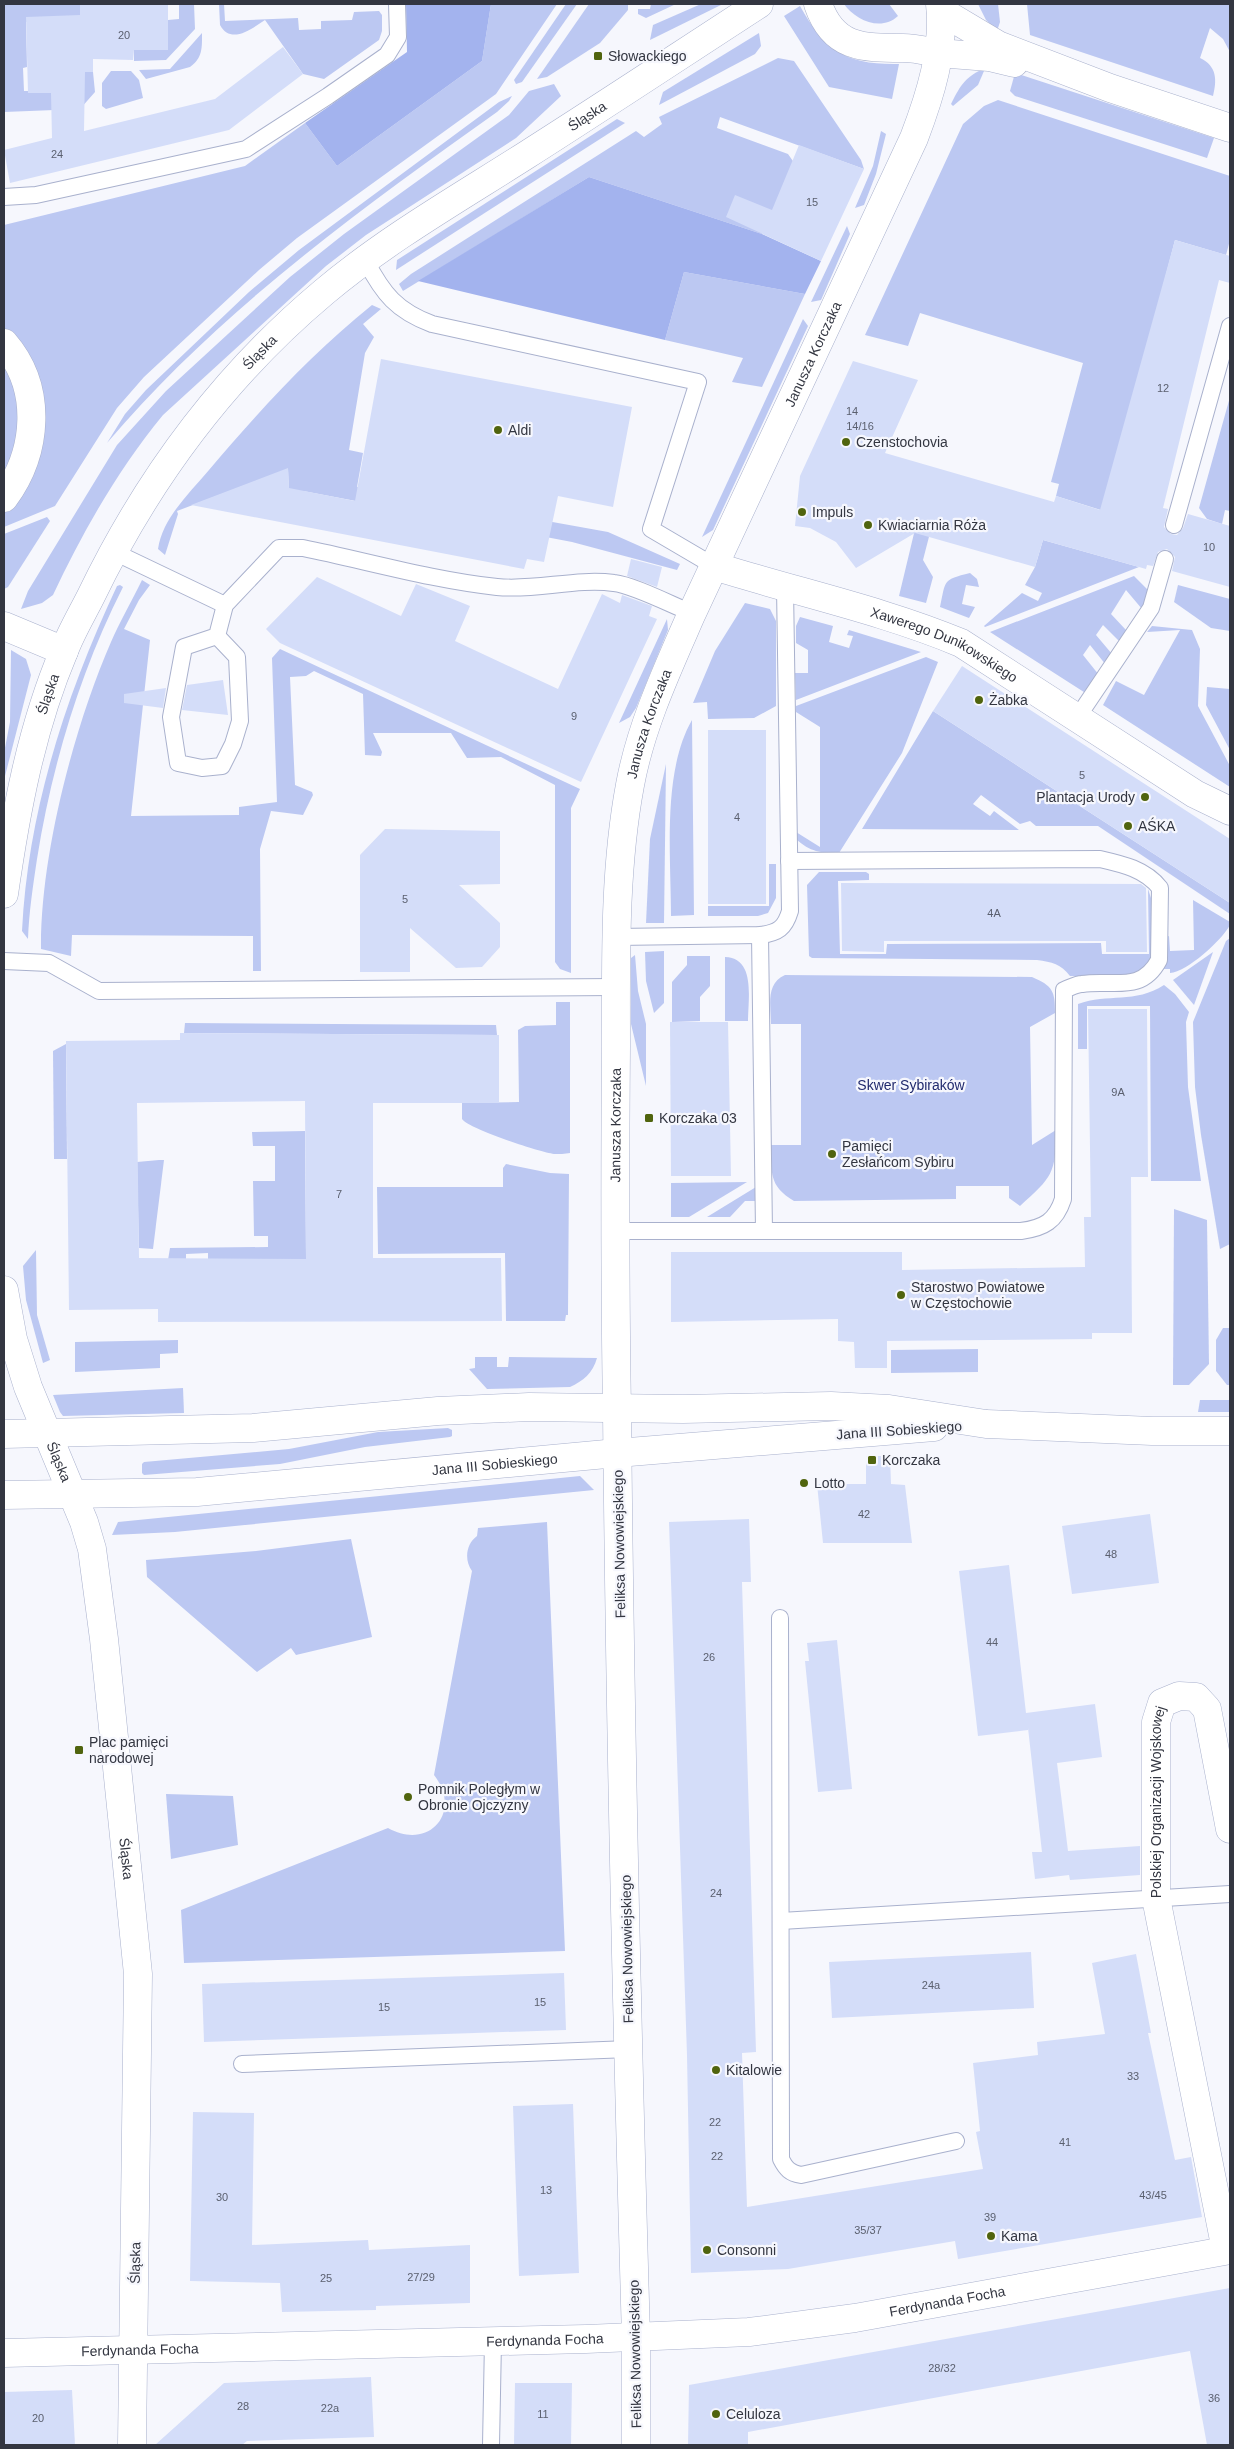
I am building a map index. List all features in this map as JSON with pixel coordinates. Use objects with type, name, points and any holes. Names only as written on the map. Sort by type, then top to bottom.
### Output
[{"type":"street","name":"Śląska","points":[[5,883],[13,830],[25,773],[64,650],[112,551],[158,476],[201,418],[260,352],[325,291],[400,235],[626,92],[759,4]]},
{"type":"street","points":[[818,4],[829,26],[843,39],[864,48],[905,48],[1001,59],[1110,88]]},
{"type":"street","points":[[937,6],[998,45],[1110,88],[1230,128]]},
{"type":"street","name":"Janusza Korczaka","points":[[617,1452],[615,1231],[616,937],[619,864],[630,781],[644,733],[692,613],[914,138],[927,101],[938,53],[937,6]]},
{"type":"street","points":[[4,344],[14,357],[26,382],[32,409],[32,423],[24,464],[4,498]]},
{"type":"street","name":"Xawerego Dunikowskiego","points":[[714,566],[917,626],[961,644],[1195,794],[1230,811]]},
{"type":"street","points":[[4,626],[64,650]]},
{"type":"street","name":"Śląska","points":[[4,1290],[13,1339],[34,1402],[84,1522],[93,1558],[104,1639],[138,1974],[132,2445]]},
{"type":"street","name":"Jana III Sobieskiego","points":[[4,1434],[49,1435],[253,1428],[438,1411],[529,1407],[617,1409],[831,1406],[889,1409],[986,1424],[1152,1431],[1230,1431]]},
{"type":"street","name":"Jana III Sobieskiego","points":[[4,1496],[224,1490],[617,1452],[986,1424]]},
{"type":"street","name":"Feliksa Nowowiejskiego","points":[[617,1452],[636,2337],[636,2445]]},
{"type":"street","name":"Polskiej Organizacji Wojskowej","points":[[1228,2250],[1156,1898],[1156,1722],[1162,1703],[1180,1696],[1196,1697],[1207,1709],[1230,1829]]},
{"type":"street","name":"Ferdynanda Focha","points":[[4,2353],[636,2337],[749,2332],[855,2318],[1228,2250]]},
{"type":"lane","points":[[4,197],[36,195],[246,149],[387,55],[398,37],[397,4]]},
{"type":"lane","points":[[366,261],[380,288],[412,317],[432,324],[698,382],[650,529],[714,566]]},
{"type":"lane","points":[[1174,525],[1230,326]]},
{"type":"lane","points":[[217,636],[225,605],[279,548],[304,548],[466,583],[499,587],[531,588],[597,581],[617,583],[692,613]]},
{"type":"lane","points":[[112,551],[225,605]]},
{"type":"lane","points":[[1077,718],[1151,608],[1165,559]]},
{"type":"lane","points":[[616,937],[774,934],[786,924],[790,911],[784,588]]},
{"type":"lane","points":[[217,636],[237,657],[240,721],[234,744],[222,766],[202,768],[178,763],[171,717],[184,647],[217,636]]},
{"type":"lane","points":[[615,1231],[1021,1232],[1036,1229],[1054,1218],[1063,1198],[1064,990],[1081,984],[1134,983],[1154,970],[1159,960],[1160,888],[1154,881],[1140,872],[1100,859],[789,861]]},
{"type":"lane","points":[[760,935],[764,1231]]},
{"type":"lane","points":[[4,961],[49,963],[99,991],[616,987]]},
{"type":"lane","points":[[780,1618],[781,2160],[793,2174],[801,2175],[956,2141]]},
{"type":"lane","points":[[781,1921],[1230,1894]]},
{"type":"lane","points":[[242,2064],[629,2049]]},
{"type":"lane","points":[[491,2445],[492,2341]]},
{"type":"green space","points":[[4,4],[80,4],[80,21],[26,22],[27,67],[23,68],[24,91],[28,91],[28,93],[51,93],[85,72],[93,72],[95,92],[80,109],[4,112]]},
{"type":"green space","points":[[179,4],[194,4],[195,29],[166,60],[134,61],[134,50],[168,50],[168,20],[179,19]]},
{"type":"green space","points":[[219,4],[224,4],[225,21],[298,18],[299,30],[321,29],[321,21],[352,20],[354,12],[379,11],[382,15],[382,31],[379,40],[324,79],[303,74],[265,20],[248,31],[235,35],[225,31],[220,25]]},
{"type":"green space","points":[[491,4],[557,4],[496,94],[297,238],[259,270],[144,377],[117,408],[55,506],[4,527],[4,225],[245,166],[305,123],[337,166],[482,61]]},
{"type":"green space","points":[[566,4],[577,4],[522,82],[516,84],[514,80]]},
{"type":"green space","points":[[589,4],[628,4],[628,10],[600,43],[547,77],[537,79]]},
{"type":"green space","points":[[651,4],[676,4],[646,18],[638,14],[638,9],[650,9]]},
{"type":"green space","points":[[701,4],[723,4],[650,40],[653,25]]},
{"type":"green space","points":[[844,4],[889,4],[898,16],[884,23],[869,22],[855,15]]},
{"type":"green space","points":[[978,4],[998,4],[1000,22],[997,31],[986,20]]},
{"type":"green space","points":[[1027,4],[1230,4],[1230,52],[1223,39],[1210,28],[1200,58],[1206,61],[1213,69],[1215,84],[1213,96],[1030,35]]},
{"type":"green space","points":[[800,6],[819,34],[839,52],[865,62],[899,64],[892,99],[829,87],[784,16]]},
{"type":"green space","points":[[202,33],[200,56],[190,67],[146,79],[139,70],[170,69]]},
{"type":"green space","points":[[759,33],[761,46],[755,54],[659,105],[663,92]]},
{"type":"green space","points":[[778,58],[794,61],[861,160],[864,169],[720,117],[717,128],[788,154],[795,164],[762,234],[589,177],[403,291],[399,284],[411,274],[636,131],[644,137],[662,124],[659,117]]},
{"type":"green space","points":[[981,70],[984,71],[978,85],[953,106],[951,104],[963,84],[970,76]]},
{"type":"green space","points":[[111,71],[131,71],[139,80],[143,98],[106,109],[102,106],[102,83]]},
{"type":"green space","points":[[1015,73],[1214,138],[1207,158],[1015,96],[1010,91]]},
{"type":"green space","points":[[554,84],[561,96],[516,138],[366,235],[326,266],[163,415],[116,479],[89,524],[53,595],[42,603],[21,609],[28,591],[117,445],[166,391],[290,277],[344,234],[509,115],[529,91]]},
{"type":"green space","points":[[512,96],[497,112],[342,226],[243,307],[195,350],[150,395],[107,443],[125,414],[146,390],[249,292],[299,250],[499,102]]},
{"type":"green space","points":[[998,100],[1230,176],[1230,240],[1226,255],[1175,240],[1104,511],[1056,496],[1059,484],[1051,482],[1083,363],[920,313],[908,346],[865,335],[963,124],[984,106]]},
{"type":"green space","points":[[617,119],[625,123],[396,270],[397,260]]},
{"type":"green space","points":[[881,131],[886,134],[876,174],[864,205],[855,208],[873,166]]},
{"type":"green space","points":[[847,226],[850,234],[821,300],[811,302]]},
{"type":"green space","points":[[684,272],[805,294],[762,387],[732,382],[743,358],[665,340]]},
{"type":"green space","points":[[372,305],[381,309],[363,324],[374,337],[365,353],[349,450],[363,453],[357,487],[608,532],[680,564],[677,570],[572,542],[303,491],[289,492],[288,469],[177,511],[178,514],[165,555],[158,549],[165,527],[185,497],[267,404],[328,343]]},
{"type":"green space","points":[[803,319],[808,326],[713,530],[702,537]]},
{"type":"green space","points":[[1230,397],[1230,511],[1225,510],[1222,524],[1207,519],[1199,508]]},
{"type":"green space","points":[[47,517],[50,521],[8,587],[4,589],[4,534]]},
{"type":"green space","points":[[916,525],[931,529],[923,560],[933,577],[926,603],[899,596]]},
{"type":"green space","points":[[1043,540],[1139,567],[985,627],[1022,593],[1038,601],[1042,593],[1025,585],[1035,567]]},
{"type":"green space","points":[[970,573],[977,579],[979,587],[966,585],[962,604],[975,607],[969,618],[940,607],[947,582],[954,577]]},
{"type":"green space","points":[[1134,576],[1148,590],[1142,609],[1126,590],[1111,614],[1126,630],[1119,641],[1103,625],[1096,635],[1112,654],[1106,665],[1090,645],[1083,655],[1099,675],[1087,694],[990,632]]},
{"type":"green space","points":[[142,580],[150,585],[139,600],[124,629],[150,640],[131,816],[239,815],[239,807],[277,802],[272,658],[280,649],[580,789],[571,808],[571,973],[560,969],[555,962],[555,785],[501,757],[467,758],[451,733],[373,733],[382,752],[381,756],[365,755],[363,694],[314,671],[306,676],[290,677],[295,785],[312,792],[313,795],[303,815],[271,811],[260,849],[261,971],[253,971],[253,936],[72,935],[71,956],[41,949],[46,874],[53,833],[72,752],[97,676],[118,626]]},
{"type":"green space","points":[[1178,585],[1230,599],[1230,631],[1211,628],[1174,602]]},
{"type":"green space","points":[[117,586],[123,587],[94,652],[59,754],[37,859],[28,939],[22,931],[26,886],[32,841],[41,797],[66,711],[81,669]]},
{"type":"green space","points":[[745,603],[770,609],[776,621],[776,706],[754,718],[708,719],[707,702],[693,703],[715,651]]},
{"type":"green space","points":[[800,617],[833,626],[829,642],[849,648],[853,636],[847,635],[849,630],[921,652],[796,700],[795,673],[808,673],[808,650],[796,643],[796,626]]},
{"type":"green space","points":[[667,619],[668,630],[636,708],[630,717],[619,723]]},
{"type":"green space","points":[[1152,626],[1192,630],[1200,649],[1198,706],[1230,766],[1230,787],[1103,705],[1116,681],[1144,695],[1180,630],[1147,632]]},
{"type":"green space","points":[[11,650],[26,659],[31,675],[4,780],[4,753],[10,722]]},
{"type":"green space","points":[[926,657],[938,662],[902,753],[839,853],[821,852],[806,847],[796,839],[796,832],[820,847],[820,727],[796,712],[796,706]]},
{"type":"green space","points":[[1207,687],[1230,689],[1230,750],[1206,705]]},
{"type":"green space","points":[[933,711],[1230,903],[1230,914],[1098,826],[1036,826],[1030,821],[1020,824],[981,795],[973,804],[990,816],[994,811],[1019,830],[862,829]]},
{"type":"green space","points":[[692,720],[694,915],[671,916],[670,815],[672,789],[682,741]]},
{"type":"green space","points":[[666,764],[664,923],[646,923],[650,839]]},
{"type":"green space","points":[[769,864],[776,864],[776,898],[768,913],[758,916],[708,916],[708,906],[769,906]]},
{"type":"green space","points":[[819,872],[866,872],[869,874],[869,880],[838,881],[840,954],[886,954],[887,944],[1101,943],[1102,954],[1149,954],[1148,889],[1152,901],[1153,954],[1144,968],[1130,976],[1070,976],[1056,964],[1037,960],[812,958],[809,956],[807,885]]},
{"type":"green space","points":[[1193,900],[1230,922],[1230,925],[1220,939],[1203,954],[1185,967],[1170,973],[1170,969],[1162,969],[1166,937],[1169,936],[1170,951],[1194,950]]},
{"type":"green space","points":[[1230,938],[1230,1244],[1220,1249],[1195,1087],[1193,1022],[1226,941]]},
{"type":"green space","points":[[664,951],[664,1003],[654,1013],[646,981],[645,952]]},
{"type":"green space","points":[[1213,952],[1194,1005],[1173,980]]},
{"type":"green space","points":[[635,955],[638,991],[646,1024],[646,1086],[631,1024],[631,958]]},
{"type":"green space","points":[[687,956],[710,956],[710,986],[700,997],[700,1021],[672,1022],[672,982],[687,965]]},
{"type":"green space","points":[[725,957],[735,959],[742,964],[746,972],[749,991],[748,1021],[725,1021]]},
{"type":"green space","name":"Skwer Sybiraków","points":[[785,975],[1032,977],[1044,983],[1053,994],[1055,1013],[1030,1027],[1032,1145],[1056,1130],[1053,1166],[1045,1181],[1020,1206],[1009,1198],[1009,1186],[956,1186],[956,1199],[794,1201],[786,1195],[773,1178],[771,1145],[801,1145],[801,1024],[771,1024],[770,996],[774,984]]},
{"type":"green space","points":[[1164,985],[1175,994],[1189,1012],[1186,1022],[1188,1087],[1201,1181],[1151,1181],[1150,1006],[1087,1006],[1087,1049],[1078,1049],[1078,1004],[1100,999],[1143,994]]},
{"type":"green space","points":[[556,1002],[570,1002],[570,1153],[564,1154],[554,1154],[505,1140],[477,1128],[462,1119],[462,1103],[519,1102],[518,1030],[525,1026],[556,1025]]},
{"type":"green space","points":[[185,1023],[496,1025],[497,1035],[184,1033]]},
{"type":"green space","points":[[66,1044],[67,1159],[54,1159],[53,1051]]},
{"type":"green space","points":[[305,1131],[306,1259],[208,1260],[208,1253],[186,1254],[186,1259],[168,1260],[170,1248],[268,1247],[268,1236],[254,1236],[253,1181],[275,1181],[275,1146],[253,1146],[252,1132]]},
{"type":"green space","points":[[164,1160],[153,1249],[139,1248],[137,1162]]},
{"type":"green space","points":[[506,1164],[550,1173],[569,1174],[568,1315],[566,1315],[565,1321],[506,1321],[505,1253],[378,1254],[377,1187],[503,1187],[503,1168]]},
{"type":"green space","points":[[747,1182],[689,1217],[671,1217],[671,1183]]},
{"type":"green space","points":[[756,1187],[756,1201],[745,1201],[730,1217],[707,1217]]},
{"type":"green space","points":[[1174,1209],[1207,1220],[1209,1364],[1189,1385],[1173,1385]]},
{"type":"green space","points":[[36,1250],[37,1315],[50,1360],[43,1363],[26,1300],[23,1266]]},
{"type":"green space","points":[[1223,1328],[1230,1328],[1230,1385],[1227,1385],[1216,1371],[1216,1340]]},
{"type":"green space","points":[[178,1340],[178,1353],[160,1354],[160,1368],[75,1372],[75,1342]]},
{"type":"green space","points":[[978,1349],[978,1372],[891,1373],[891,1350]]},
{"type":"green space","points":[[475,1357],[497,1357],[497,1367],[508,1367],[509,1357],[597,1358],[587,1376],[570,1387],[487,1389],[469,1369],[475,1368]]},
{"type":"green space","points":[[183,1388],[184,1413],[63,1416],[53,1395]]},
{"type":"green space","points":[[1200,1400],[1230,1400],[1230,1412],[1198,1412]]},
{"type":"green space","points":[[448,1428],[452,1430],[452,1436],[450,1437],[365,1447],[280,1464],[144,1475],[142,1473],[142,1464],[144,1462],[289,1449],[378,1432]]},
{"type":"green space","points":[[580,1476],[594,1490],[175,1532],[112,1535],[118,1522]]},
{"type":"green space","points":[[547,1522],[565,1951],[184,1963],[181,1910],[388,1828],[403,1834],[417,1835],[428,1831],[437,1824],[443,1814],[445,1802],[442,1789],[434,1775],[472,1571],[467,1557],[468,1548],[477,1536],[478,1528]]},
{"type":"green space","points":[[351,1539],[372,1637],[296,1655],[291,1648],[257,1672],[147,1577],[146,1560],[256,1551]]},
{"type":"green space","points":[[166,1794],[233,1796],[238,1845],[171,1859]]},
{"type":"shaded area","points":[[406,4],[491,4],[482,61],[337,166],[305,123],[407,52]]},
{"type":"shaded area","points":[[589,177],[762,234],[821,261],[805,294],[684,272],[665,340],[418,281]]},
{"type":"building","points":[[80,4],[168,4],[168,50],[134,50],[133,60],[93,59],[93,72],[85,72],[84,131],[215,99],[283,47],[303,74],[229,130],[10,183],[4,150],[52,138],[51,93],[28,93],[26,17],[80,15]]},
{"type":"building","points":[[799,145],[864,169],[821,261],[726,217],[735,195],[772,210]]},
{"type":"building","points":[[1175,240],[1230,256],[1230,283],[1219,280],[1163,508],[1168,509],[1164,527],[1171,534],[1177,535],[1183,528],[1188,514],[1230,526],[1230,587],[1172,571],[1175,557],[1167,549],[1158,552],[1153,566],[1147,565],[1146,569],[1043,540],[1035,567],[915,533],[856,568],[836,542],[810,528],[795,526],[800,476],[853,361],[918,380],[885,453],[1054,502],[1056,496],[1100,510]]},
{"type":"building","name":"Aldi","points":[[381,359],[632,407],[613,507],[558,496],[544,562],[527,559],[524,569],[191,505],[288,468],[289,488],[355,501]]},
{"type":"building","points":[[631,559],[662,567],[657,587],[627,576]]},
{"type":"building","points":[[317,577],[401,616],[416,584],[470,606],[455,641],[558,689],[602,594],[620,603],[622,595],[652,606],[649,616],[657,619],[581,782],[280,643],[266,629]]},
{"type":"building","points":[[962,666],[1230,839],[1230,903],[933,711]]},
{"type":"building","points":[[223,680],[228,715],[182,710],[187,685]]},
{"type":"building","points":[[166,688],[163,708],[124,703],[124,694]]},
{"type":"building","points":[[708,730],[766,730],[766,904],[708,904]]},
{"type":"building","points":[[385,829],[500,831],[500,884],[459,885],[500,923],[500,947],[482,967],[456,968],[410,928],[410,972],[360,972],[360,855]]},
{"type":"building","points":[[841,883],[1141,884],[1146,888],[1147,952],[1106,952],[1106,941],[884,941],[884,952],[842,951]]},
{"type":"building","name":"Starostwo Powiatowe w Częstochowie","points":[[1088,1009],[1147,1009],[1148,1177],[1131,1177],[1132,1333],[1092,1333],[1092,1339],[887,1341],[887,1368],[855,1368],[854,1342],[838,1341],[838,1319],[671,1322],[671,1252],[902,1252],[902,1270],[1085,1267],[1084,1217],[1091,1217]]},
{"type":"building","points":[[670,1022],[728,1022],[731,1176],[671,1176]]},
{"type":"building","points":[[180,1033],[499,1035],[499,1103],[373,1103],[373,1258],[501,1258],[502,1321],[158,1322],[158,1309],[69,1310],[66,1041],[180,1040]],"holes":[[[305,1101],[306,1259],[139,1258],[137,1103]]]},
{"type":"building","points":[[866,1456],[890,1456],[891,1484],[905,1485],[912,1543],[823,1543],[817,1484],[866,1484]]},
{"type":"building","points":[[1150,1514],[1159,1583],[1072,1594],[1062,1526]]},
{"type":"building","points":[[749,1519],[751,1582],[742,1582],[756,2052],[742,2053],[747,2207],[983,2169],[976,2132],[980,2131],[973,2063],[1038,2055],[1037,2042],[1105,2034],[1092,1963],[1136,1954],[1151,2033],[1148,2033],[1175,2160],[1191,2157],[1202,2217],[958,2259],[955,2241],[788,2269],[691,2273],[687,2055],[669,1522]]},
{"type":"building","points":[[1009,1565],[1026,1713],[1095,1704],[1102,1757],[1057,1763],[1068,1851],[1140,1846],[1140,1875],[1070,1880],[1069,1875],[1035,1879],[1032,1852],[1042,1852],[1028,1728],[1028,1730],[978,1736],[959,1571]]},
{"type":"building","points":[[837,1640],[852,1789],[818,1792],[805,1661],[809,1661],[807,1643]]},
{"type":"building","points":[[1031,1952],[1034,2008],[832,2018],[829,1962]]},
{"type":"building","points":[[564,1973],[566,2030],[204,2042],[202,1984]]},
{"type":"building","points":[[573,2104],[579,2273],[519,2276],[513,2106]]},
{"type":"building","points":[[193,2112],[254,2113],[252,2245],[368,2240],[369,2250],[470,2245],[470,2303],[376,2306],[376,2310],[282,2312],[280,2283],[190,2281]]},
{"type":"building","points":[[1230,2288],[1230,2445],[1207,2445],[1190,2351],[748,2432],[748,2445],[688,2445],[689,2385]]},
{"type":"building","points":[[371,2377],[374,2437],[247,2441],[242,2445],[155,2445],[224,2383]]},
{"type":"building","points":[[515,2383],[572,2383],[571,2445],[514,2445]]},
{"type":"building","points":[[72,2390],[75,2445],[4,2445],[4,2392]]},
{"type":"place","name":"Słowackiego","points":[[598,56]]},
{"type":"place","name":"Aldi","points":[[498,430]]},
{"type":"place","name":"Czenstochovia","points":[[846,442]]},
{"type":"place","name":"Impuls","points":[[802,512]]},
{"type":"place","name":"Kwiaciarnia Róża","points":[[868,525]]},
{"type":"place","name":"Żabka","points":[[979,700]]},
{"type":"place","name":"Plantacja Urody","points":[[1145,797]]},
{"type":"place","name":"AŚKA","points":[[1128,826]]},
{"type":"place","name":"Korczaka 03","points":[[649,1118]]},
{"type":"place","name":"Pamięci Zesłańcom Sybiru","points":[[832,1154]]},
{"type":"place","name":"Starostwo Powiatowe w Częstochowie","points":[[901,1295]]},
{"type":"place","name":"Korczaka","points":[[872,1460]]},
{"type":"place","name":"Lotto","points":[[804,1483]]},
{"type":"place","name":"Plac pamięci narodowej","points":[[79,1750]]},
{"type":"place","name":"Pomnik Poległym w Obronie Ojczyzny","points":[[408,1797]]},
{"type":"place","name":"Kitalowie","points":[[716,2070]]},
{"type":"place","name":"Kama","points":[[991,2236]]},
{"type":"place","name":"Consonni","points":[[707,2250]]},
{"type":"place","name":"Celuloza","points":[[716,2414]]}]
